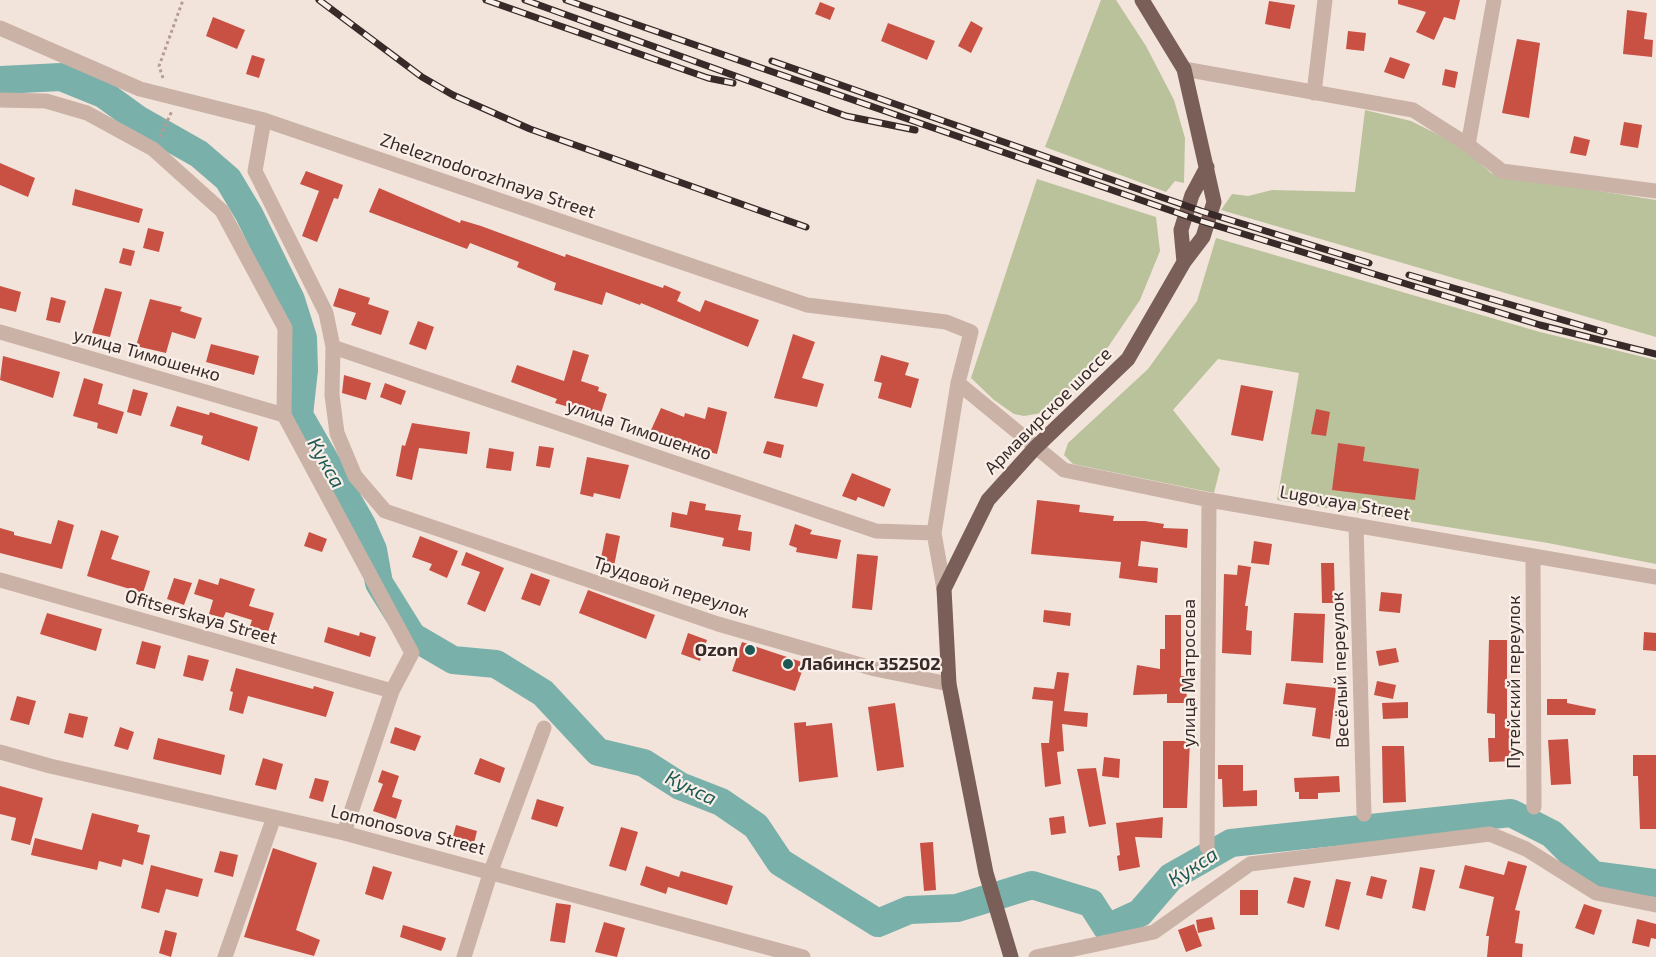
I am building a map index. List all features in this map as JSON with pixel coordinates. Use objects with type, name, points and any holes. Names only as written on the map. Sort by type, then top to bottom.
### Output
[{"type":"main road","name":"Армавирское шоссе","points":[[1011,957],[986,873],[949,684],[944,589],[988,500],[1035,448],[1128,359],[1184,262],[1203,237],[1214,202],[1184,69],[1142,0]]},
{"type":"main road","points":[[1184,262],[1181,230],[1192,195],[1207,167]]},
{"type":"street","points":[[1314,93],[1325,0]]},
{"type":"street","points":[[1468,145],[1494,0]]},
{"type":"street","name":"Zheleznodorozhnaya Street","points":[[0,28],[140,89],[264,120],[807,305],[946,322],[971,332]]},
{"type":"street","points":[[1184,69],[1413,110],[1468,145],[1502,171],[1656,188]]},
{"type":"street","points":[[0,100],[46,101],[87,113],[153,149],[222,211],[285,328],[284,415],[412,654],[392,691],[344,833]]},
{"type":"street","points":[[264,120],[255,171],[326,313],[333,347]]},
{"type":"street","name":"улица Тимошенко","points":[[0,332],[284,415]]},
{"type":"street","name":"Армавирское шоссе","points":[[944,589],[934,533],[958,384],[971,332]]},
{"type":"street","name":"Трудовой переулок","points":[[333,347],[332,395],[336,433],[355,476],[385,510],[718,624],[875,669],[949,684]]},
{"type":"street","name":"улица Тимошенко","points":[[333,347],[876,531],[934,533]]},
{"type":"street","name":"Lugovaya Street","points":[[958,384],[1064,470],[1209,500],[1656,577]]},
{"type":"street","name":"улица Матросова","points":[[1207,847],[1209,500]]},
{"type":"street","name":"Весёлый переулок","points":[[1356,525],[1364,814]]},
{"type":"street","name":"Путейский переулок","points":[[1533,556],[1534,807]]},
{"type":"street","name":"Ofitserskaya Street","points":[[0,580],[392,691]]},
{"type":"street","points":[[464,957],[491,871],[544,728]]},
{"type":"street","name":"Lomonosova Street","points":[[0,752],[50,766],[344,833],[491,871],[755,951],[803,957]]},
{"type":"street","points":[[225,957],[274,817]]},
{"type":"street","points":[[1036,957],[1154,932],[1250,864],[1490,834],[1526,849],[1596,893],[1656,905]]},
{"type":"path","points":[[158,141],[172,111],[159,66],[183,0]]},
{"type":"green space","points":[[1101,0],[1116,0],[1146,46],[1174,100],[1185,138],[1184,183],[1175,181],[1166,192],[1045,147]]},
{"type":"green space","points":[[1365,110],[1411,121],[1459,145],[1491,173],[1656,200],[1656,337],[1221,210],[1232,194],[1248,196],[1272,190],[1355,192]]},
{"type":"green space","points":[[1037,179],[1156,217],[1160,251],[1140,300],[1108,347],[1059,401],[1042,413],[1024,416],[1014,414],[994,400],[971,378]]},
{"type":"green space","points":[[1216,238],[1540,332],[1656,360],[1656,564],[1548,543],[1277,500],[1299,373],[1218,359],[1173,410],[1220,469],[1214,493],[1073,464],[1064,455],[1068,443],[1148,369],[1197,301]]},
{"type":"building","points":[[1398,0],[1460,0],[1455,20],[1444,17],[1434,40],[1416,32],[1426,12],[1398,4]]},
{"type":"building","points":[[1269,1],[1295,5],[1290,29],[1265,24]]},
{"type":"building","points":[[820,2],[835,8],[830,20],[815,14]]},
{"type":"building","points":[[1627,10],[1647,13],[1644,39],[1653,40],[1652,57],[1623,54]]},
{"type":"building","points":[[213,17],[245,30],[237,49],[206,36]]},
{"type":"building","points":[[971,21],[983,28],[971,53],[958,46]]},
{"type":"building","points":[[888,23],[935,41],[927,60],[881,41]]},
{"type":"building","points":[[1348,31],[1366,33],[1364,51],[1346,49]]},
{"type":"building","points":[[1517,39],[1540,43],[1529,118],[1502,113]]},
{"type":"building","points":[[252,55],[265,59],[259,78],[246,74]]},
{"type":"building","points":[[1390,57],[1410,64],[1404,79],[1384,72]]},
{"type":"building","points":[[1445,69],[1458,72],[1455,88],[1442,85]]},
{"type":"building","points":[[1624,122],[1642,125],[1638,148],[1620,145]]},
{"type":"building","points":[[1574,136],[1590,140],[1586,156],[1570,153]]},
{"type":"building","points":[[0,163],[35,178],[28,197],[0,185]]},
{"type":"building","points":[[306,171],[343,185],[338,199],[334,198],[317,242],[302,236],[319,191],[300,184]]},
{"type":"building","points":[[379,188],[460,223],[461,220],[481,226],[565,257],[566,254],[663,288],[664,285],[681,292],[677,301],[700,312],[705,300],[759,320],[748,347],[641,303],[640,305],[606,292],[602,305],[554,290],[556,283],[517,267],[519,262],[470,243],[467,249],[369,212]]},
{"type":"building","points":[[75,189],[143,209],[139,223],[72,205]]},
{"type":"building","points":[[148,228],[164,232],[159,252],[143,248]]},
{"type":"building","points":[[123,248],[135,251],[131,266],[119,263]]},
{"type":"building","points":[[0,286],[21,292],[16,312],[0,308]]},
{"type":"building","points":[[105,288],[122,292],[110,337],[92,333]]},
{"type":"building","points":[[339,288],[370,298],[368,304],[389,311],[381,335],[351,325],[356,313],[333,306]]},
{"type":"building","points":[[51,297],[66,301],[60,323],[46,320]]},
{"type":"building","points":[[150,299],[182,307],[180,311],[202,318],[195,339],[172,332],[166,353],[136,346]]},
{"type":"building","points":[[418,321],[434,327],[426,350],[409,344]]},
{"type":"building","points":[[793,334],[815,342],[802,378],[824,384],[817,407],[774,398]]},
{"type":"building","points":[[211,344],[259,356],[254,375],[206,362]]},
{"type":"building","points":[[573,350],[589,355],[581,381],[599,387],[598,391],[607,394],[600,416],[555,403],[557,399],[511,382],[517,365],[564,381]]},
{"type":"building","points":[[881,355],[909,363],[905,375],[919,379],[911,408],[878,398],[882,383],[874,381]]},
{"type":"building","points":[[3,356],[60,372],[53,398],[0,380]]},
{"type":"building","points":[[344,375],[371,383],[366,400],[342,393]]},
{"type":"building","points":[[84,378],[103,384],[98,404],[124,412],[117,434],[97,428],[98,423],[73,416]]},
{"type":"building","points":[[385,383],[406,391],[401,405],[380,397]]},
{"type":"building","points":[[1241,385],[1273,391],[1263,441],[1231,435]]},
{"type":"building","points":[[133,389],[148,393],[141,416],[127,412]]},
{"type":"building","points":[[177,406],[209,415],[210,412],[258,427],[249,461],[201,444],[203,436],[170,426]]},
{"type":"building","points":[[708,407],[727,412],[717,454],[677,444],[678,441],[651,430],[661,408],[684,417],[685,413],[705,419]]},
{"type":"building","points":[[1316,409],[1330,412],[1326,436],[1311,434]]},
{"type":"building","points":[[412,423],[470,432],[467,454],[419,448],[412,480],[396,476],[402,445],[405,446]]},
{"type":"building","points":[[767,441],[784,445],[781,458],[763,453]]},
{"type":"building","points":[[1338,443],[1365,447],[1363,461],[1419,469],[1415,500],[1332,490]]},
{"type":"building","points":[[539,446],[554,448],[550,468],[536,466]]},
{"type":"building","points":[[489,448],[514,452],[511,471],[486,468]]},
{"type":"building","points":[[587,457],[629,465],[620,499],[594,493],[593,497],[580,494]]},
{"type":"building","points":[[852,473],[891,489],[884,507],[858,497],[856,501],[842,496]]},
{"type":"building","points":[[1037,500],[1080,505],[1079,512],[1114,516],[1113,521],[1145,521],[1164,524],[1163,528],[1188,529],[1187,548],[1141,541],[1138,566],[1158,568],[1157,583],[1119,578],[1121,562],[1031,554]]},
{"type":"building","points":[[690,501],[706,504],[705,510],[741,515],[738,530],[752,532],[750,551],[722,546],[724,538],[670,527],[672,512],[687,515]]},
{"type":"building","points":[[58,520],[74,525],[62,569],[0,553],[0,528],[14,532],[14,535],[51,544]]},
{"type":"building","points":[[795,524],[812,530],[810,534],[841,540],[837,559],[796,552],[797,548],[789,545]]},
{"type":"building","points":[[101,530],[119,536],[111,559],[150,571],[143,593],[87,576]]},
{"type":"building","points":[[309,532],[327,539],[322,552],[304,546]]},
{"type":"building","points":[[606,533],[620,536],[614,566],[600,563]]},
{"type":"building","points":[[420,536],[458,551],[447,578],[429,570],[432,564],[412,557]]},
{"type":"building","points":[[1254,541],[1272,544],[1269,565],[1251,563]]},
{"type":"building","points":[[466,552],[504,568],[485,612],[467,604],[480,572],[461,565]]},
{"type":"building","points":[[857,554],[878,556],[872,610],[852,608]]},
{"type":"building","points":[[1321,563],[1334,563],[1335,603],[1322,603]]},
{"type":"building","points":[[1238,565],[1251,567],[1245,606],[1248,606],[1246,630],[1252,631],[1251,655],[1222,653],[1224,574],[1237,575]]},
{"type":"building","points":[[531,573],[550,580],[540,606],[521,599]]},
{"type":"building","points":[[174,578],[192,583],[184,605],[167,599]]},
{"type":"building","points":[[220,578],[255,589],[249,606],[274,613],[268,632],[250,626],[252,620],[226,612],[223,618],[209,614],[213,600],[194,594],[199,579],[218,585]]},
{"type":"building","points":[[588,590],[655,615],[646,639],[579,613]]},
{"type":"building","points":[[1381,592],[1402,594],[1400,613],[1379,611]]},
{"type":"building","points":[[1044,610],[1071,613],[1070,626],[1043,622]]},
{"type":"building","points":[[47,613],[102,629],[96,651],[40,634]]},
{"type":"building","points":[[1294,613],[1325,614],[1323,663],[1291,661]]},
{"type":"building","points":[[1165,615],[1181,615],[1181,676],[1186,676],[1187,703],[1167,703],[1167,694],[1133,695],[1137,665],[1160,669],[1160,649],[1165,649]]},
{"type":"building","points":[[328,627],[359,636],[360,632],[376,637],[370,657],[324,642]]},
{"type":"building","points":[[1644,632],[1656,633],[1656,651],[1643,650]]},
{"type":"building","points":[[688,633],[707,640],[700,661],[681,654]]},
{"type":"building","points":[[1489,640],[1507,640],[1507,719],[1514,719],[1514,761],[1489,762],[1488,738],[1495,738],[1495,714],[1487,713]]},
{"type":"building","points":[[142,641],[161,646],[155,669],[136,664]]},
{"type":"building","points":[[742,642],[805,663],[795,691],[732,671]]},
{"type":"building","points":[[1396,648],[1399,662],[1379,666],[1376,651]]},
{"type":"building","points":[[188,655],[209,660],[203,681],[183,676]]},
{"type":"building","points":[[236,668],[313,689],[314,686],[334,692],[326,717],[248,696],[243,714],[229,710],[233,692],[230,691]]},
{"type":"building","points":[[1057,672],[1069,673],[1064,711],[1088,713],[1087,727],[1062,724],[1064,751],[1057,752],[1061,784],[1045,787],[1041,743],[1049,743],[1053,701],[1032,699],[1034,687],[1054,689]]},
{"type":"building","points":[[1377,681],[1396,685],[1393,699],[1374,695]]},
{"type":"building","points":[[1286,683],[1336,688],[1330,739],[1312,736],[1316,708],[1283,704]]},
{"type":"building","points":[[17,696],[36,701],[29,725],[10,720]]},
{"type":"building","points":[[1547,699],[1567,699],[1567,703],[1596,709],[1595,715],[1547,715]]},
{"type":"building","points":[[1408,702],[1408,718],[1383,719],[1382,703]]},
{"type":"building","points":[[895,703],[904,767],[877,771],[868,707]]},
{"type":"building","points":[[69,713],[88,717],[83,738],[64,733]]},
{"type":"building","points":[[806,722],[806,726],[832,723],[838,777],[799,782],[794,723]]},
{"type":"building","points":[[120,727],[134,732],[128,750],[114,746]]},
{"type":"building","points":[[395,727],[421,736],[415,751],[390,743]]},
{"type":"building","points":[[158,738],[225,755],[221,775],[153,759]]},
{"type":"building","points":[[1568,739],[1571,784],[1551,785],[1548,740]]},
{"type":"building","points":[[1163,741],[1190,741],[1187,808],[1163,808]]},
{"type":"building","points":[[1382,746],[1404,746],[1406,802],[1383,803]]},
{"type":"building","points":[[1633,755],[1656,755],[1656,829],[1640,829],[1638,776],[1633,776]]},
{"type":"building","points":[[1104,757],[1120,759],[1119,778],[1102,776]]},
{"type":"building","points":[[263,758],[283,764],[276,790],[255,785]]},
{"type":"building","points":[[480,758],[505,768],[500,783],[474,774]]},
{"type":"building","points":[[1218,765],[1243,765],[1243,791],[1257,790],[1257,806],[1223,807],[1222,779],[1218,779]]},
{"type":"building","points":[[1096,768],[1106,824],[1089,827],[1077,769]]},
{"type":"building","points":[[382,770],[399,776],[392,797],[402,800],[396,819],[373,811],[383,784],[378,782]]},
{"type":"building","points":[[1339,776],[1340,792],[1318,793],[1318,799],[1299,799],[1299,792],[1295,792],[1294,778]]},
{"type":"building","points":[[315,778],[329,781],[323,802],[309,798]]},
{"type":"building","points":[[0,786],[43,798],[30,845],[11,840],[16,818],[0,814]]},
{"type":"building","points":[[537,799],[564,807],[557,827],[531,819]]},
{"type":"building","points":[[92,813],[139,825],[137,832],[150,835],[143,865],[123,859],[121,867],[99,861],[97,870],[31,855],[35,838],[82,850]]},
{"type":"building","points":[[1064,816],[1066,833],[1051,835],[1049,818]]},
{"type":"building","points":[[1163,817],[1162,838],[1135,837],[1140,867],[1119,871],[1117,856],[1120,855],[1116,823]]},
{"type":"building","points":[[456,825],[477,831],[474,843],[453,836]]},
{"type":"building","points":[[621,827],[638,832],[626,871],[609,866]]},
{"type":"building","points":[[933,842],[936,890],[924,891],[920,843]]},
{"type":"building","points":[[273,848],[317,863],[296,930],[320,940],[314,956],[244,937]]},
{"type":"building","points":[[220,851],[238,855],[233,877],[214,872]]},
{"type":"building","points":[[1508,861],[1527,866],[1515,910],[1520,911],[1515,943],[1523,944],[1522,957],[1487,957],[1489,936],[1486,936],[1494,897],[1459,888],[1465,865],[1504,875]]},
{"type":"building","points":[[151,865],[203,879],[198,897],[166,889],[159,913],[141,908]]},
{"type":"building","points":[[373,866],[392,872],[383,900],[365,894]]},
{"type":"building","points":[[646,866],[679,877],[681,871],[733,886],[727,905],[668,887],[666,894],[640,885]]},
{"type":"building","points":[[1420,867],[1435,870],[1425,911],[1412,908]]},
{"type":"building","points":[[1371,876],[1387,880],[1382,899],[1366,895]]},
{"type":"building","points":[[1294,877],[1311,881],[1304,908],[1287,903]]},
{"type":"building","points":[[1336,879],[1351,882],[1339,930],[1325,926]]},
{"type":"building","points":[[1240,890],[1258,890],[1258,915],[1240,915]]},
{"type":"building","points":[[556,903],[571,905],[565,943],[550,941]]},
{"type":"building","points":[[1584,904],[1602,910],[1594,935],[1575,928]]},
{"type":"building","points":[[1212,917],[1215,929],[1198,933],[1196,920]]},
{"type":"building","points":[[1637,919],[1656,924],[1656,939],[1651,938],[1649,947],[1632,943]]},
{"type":"building","points":[[604,922],[625,928],[617,957],[595,952]]},
{"type":"building","points":[[1194,924],[1202,946],[1186,952],[1178,930]]},
{"type":"building","points":[[403,925],[446,938],[441,951],[400,937]]},
{"type":"building","points":[[165,930],[177,933],[171,957],[159,953]]},
{"type":"waterway","name":"Кукса","points":[[0,80],[61,77],[103,94],[139,120],[199,154],[228,179],[249,214],[291,300],[303,338],[304,370],[299,415],[362,525],[373,550],[379,583],[412,636],[453,660],[496,664],[543,693],[598,752],[644,763],[680,786],[721,802],[756,826],[780,862],[878,923],[909,910],[957,908],[1032,885],[1091,903],[1107,928],[1140,913],[1171,877],[1231,843],[1511,813],[1552,834],[1593,875],[1656,883]]},
{"type":"railway","points":[[319,0],[422,77],[453,95],[530,129],[806,227]]},
{"type":"railway","points":[[486,0],[708,78],[733,83]]},
{"type":"railway","points":[[525,0],[846,116],[915,130]]},
{"type":"railway","points":[[566,0],[1198,220],[1540,325],[1656,354]]},
{"type":"railway","points":[[772,61],[1201,211],[1369,263]]},
{"type":"railway","points":[[1409,275],[1604,332]]},
{"type":"place","name":"Ozon","points":[[750,650]]},
{"type":"place","name":"Лабинск 352502","points":[[788,664]]}]
